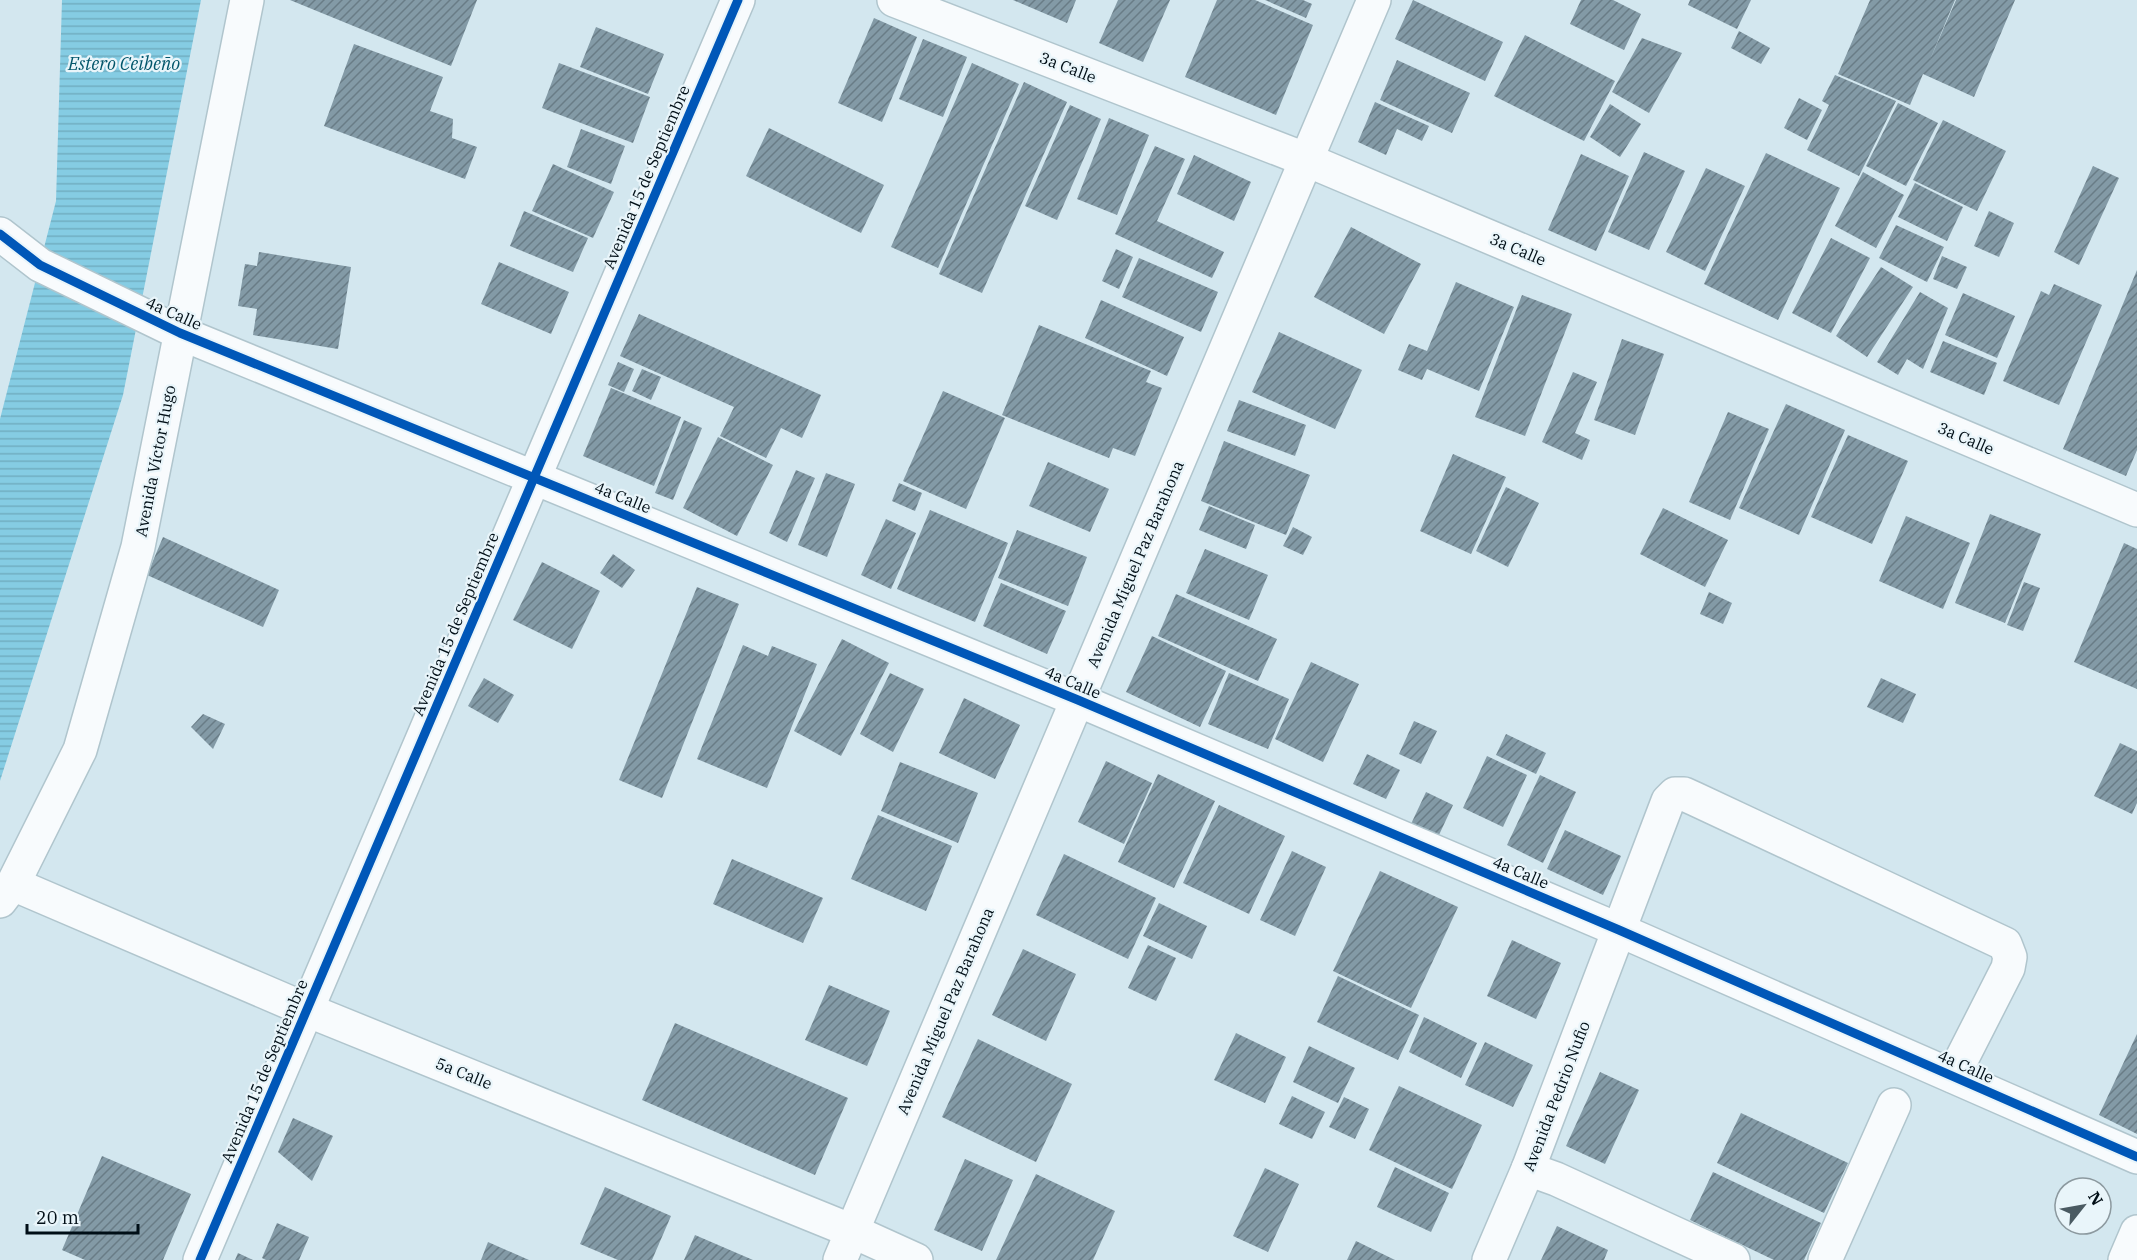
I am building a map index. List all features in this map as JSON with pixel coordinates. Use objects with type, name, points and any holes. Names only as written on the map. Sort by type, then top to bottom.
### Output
[{"type":"street","name":"Avenida Víctor Hugo","points":[[6,893],[80,750],[138,547],[247,0]]},
{"type":"street","name":"Avenida 15 de Septiembre","points":[[200,1260],[738,0]]},
{"type":"street","name":"3a Calle","points":[[894,0],[1307,160],[2137,510]]},
{"type":"street","name":"Avenida Miguel Paz Barahona","points":[[846,1246],[1374,0]]},
{"type":"street","name":"4a Calle","points":[[0,234],[40,265],[180,333],[1078,700],[1619,930],[2137,1157]]},
{"type":"street","name":"Avenida Pedrio Nufio","points":[[1489,1260],[1528,1169],[1668,801],[1675,794],[1695,798],[2005,944],[2010,957],[2008,968],[1953,1076]]},
{"type":"street","name":"5a Calle","points":[[6,893],[307,1010],[846,1246],[916,1260]]},
{"type":"street","points":[[1825,1260],[1894,1105]]},
{"type":"street","points":[[1528,1169],[1556,1179],[1733,1260]]},
{"type":"street","points":[[2125,1260],[2137,1232]]},
{"type":"water","name":"Estero Ceibeño","points":[[62,0],[201,0],[123,395],[0,781],[0,419],[56,201]]},
{"type":"building","points":[[290,0],[477,0],[451,66]]},
{"type":"building","points":[[1013,0],[1076,0],[1067,23]]},
{"type":"building","points":[[1118,0],[1170,0],[1143,62],[1099,43]]},
{"type":"building","points":[[1217,0],[1255,0],[1313,25],[1276,115],[1185,77]]},
{"type":"building","points":[[1265,0],[1303,0],[1312,4],[1306,18]]},
{"type":"building","points":[[1413,0],[1503,42],[1485,81],[1395,39]]},
{"type":"building","points":[[1581,0],[1613,0],[1641,14],[1624,50],[1570,24]]},
{"type":"building","points":[[1690,0],[1751,0],[1737,29],[1688,5]]},
{"type":"building","points":[[1870,0],[1955,0],[1929,62],[1956,0],[2015,0],[1974,97],[1923,74],[1910,105],[1838,74]]},
{"type":"building","points":[[874,18],[917,37],[882,122],[838,103]]},
{"type":"building","points":[[596,27],[664,54],[648,94],[580,67]]},
{"type":"building","points":[[1739,31],[1770,48],[1761,64],[1731,48]]},
{"type":"building","points":[[1525,35],[1615,81],[1584,141],[1494,96]]},
{"type":"building","points":[[1642,38],[1682,53],[1649,113],[1612,92]]},
{"type":"building","points":[[923,39],[967,57],[943,117],[899,99]]},
{"type":"building","points":[[354,44],[443,77],[430,111],[453,119],[452,138],[477,147],[465,179],[324,126]]},
{"type":"building","points":[[1397,60],[1470,93],[1452,133],[1380,100]]},
{"type":"building","points":[[559,63],[650,97],[633,143],[542,108]]},
{"type":"building","points":[[972,63],[1019,84],[938,268],[891,247]]},
{"type":"building","points":[[1835,75],[1896,101],[1859,176],[1807,150],[1829,105],[1822,101]]},
{"type":"building","points":[[1024,82],[1067,102],[982,293],[939,274]]},
{"type":"building","points":[[1799,98],[1822,110],[1807,140],[1784,128]]},
{"type":"building","points":[[1375,102],[1429,126],[1422,141],[1397,129],[1386,155],[1358,142]]},
{"type":"building","points":[[1898,103],[1938,123],[1906,186],[1866,166]]},
{"type":"building","points":[[1610,104],[1641,124],[1620,157],[1590,137]]},
{"type":"building","points":[[1070,105],[1101,119],[1057,220],[1025,206]]},
{"type":"building","points":[[1109,118],[1149,135],[1117,215],[1077,199]]},
{"type":"building","points":[[1943,120],[2006,151],[1977,211],[1913,180]]},
{"type":"building","points":[[769,128],[884,185],[861,233],[746,176]]},
{"type":"building","points":[[581,129],[625,146],[611,184],[567,167]]},
{"type":"building","points":[[1155,146],[1185,159],[1157,221],[1224,252],[1212,278],[1115,234]]},
{"type":"building","points":[[1644,152],[1685,171],[1649,250],[1608,232]]},
{"type":"building","points":[[1766,153],[1840,188],[1778,320],[1704,284]]},
{"type":"building","points":[[1581,154],[1629,176],[1596,251],[1548,230]]},
{"type":"building","points":[[1194,155],[1251,182],[1234,221],[1177,194]]},
{"type":"building","points":[[553,164],[614,192],[593,238],[532,211]]},
{"type":"building","points":[[2093,166],[2119,178],[2079,265],[2054,252]]},
{"type":"building","points":[[1706,168],[1745,186],[1705,271],[1666,252]]},
{"type":"building","points":[[1863,172],[1904,195],[1876,248],[1835,226]]},
{"type":"building","points":[[1915,183],[1963,207],[1947,241],[1898,217]]},
{"type":"building","points":[[524,211],[588,238],[573,272],[510,246]]},
{"type":"building","points":[[1989,211],[2014,223],[1999,257],[1974,246]]},
{"type":"building","points":[[1896,225],[1944,247],[1927,282],[1879,258]]},
{"type":"building","points":[[1351,227],[1421,264],[1384,334],[1314,297]]},
{"type":"building","points":[[1831,238],[1870,258],[1831,333],[1792,313]]},
{"type":"building","points":[[1116,249],[1133,257],[1119,289],[1102,281]]},
{"type":"building","points":[[259,252],[351,267],[338,349],[253,335],[257,309],[238,306],[245,264],[257,266]]},
{"type":"building","points":[[1942,256],[1967,267],[1957,289],[1933,279]]},
{"type":"building","points":[[1139,258],[1218,292],[1201,332],[1122,297]]},
{"type":"building","points":[[499,262],[569,292],[551,334],[481,304]]},
{"type":"building","points":[[1881,267],[1913,287],[1867,357],[1836,336]]},
{"type":"building","points":[[2137,270],[2137,450],[2126,476],[2063,449]]},
{"type":"building","points":[[1456,282],[1514,307],[1479,391],[1427,369],[1422,380],[1398,370],[1409,344],[1427,351]]},
{"type":"building","points":[[2054,284],[2102,305],[2059,405],[2003,381],[2041,291],[2049,295]]},
{"type":"building","points":[[1920,292],[1948,308],[1923,369],[1907,359],[1898,375],[1877,362]]},
{"type":"building","points":[[1963,293],[2015,316],[1997,358],[1945,335]]},
{"type":"building","points":[[1522,295],[1572,314],[1525,436],[1475,417]]},
{"type":"building","points":[[1101,300],[1184,337],[1167,376],[1085,338]]},
{"type":"building","points":[[639,314],[821,395],[802,438],[781,428],[766,458],[720,436],[734,407],[620,356]]},
{"type":"building","points":[[1039,325],[1151,371],[1146,382],[1162,388],[1135,456],[1113,448],[1109,458],[1002,415]]},
{"type":"building","points":[[1279,332],[1362,370],[1335,429],[1252,392]]},
{"type":"building","points":[[1622,339],[1664,354],[1635,435],[1594,420]]},
{"type":"building","points":[[1943,341],[1997,363],[1984,395],[1930,372]]},
{"type":"building","points":[[618,362],[634,369],[624,392],[608,385]]},
{"type":"building","points":[[642,369],[661,377],[651,400],[632,391]]},
{"type":"building","points":[[1573,372],[1597,382],[1575,433],[1590,440],[1582,460],[1542,442]]},
{"type":"building","points":[[611,388],[681,417],[654,486],[583,456]]},
{"type":"building","points":[[943,391],[1005,418],[966,509],[903,481]]},
{"type":"building","points":[[1239,400],[1306,425],[1295,456],[1227,431]]},
{"type":"building","points":[[1786,404],[1845,430],[1799,535],[1739,508]]},
{"type":"building","points":[[1728,412],[1769,429],[1730,520],[1689,502]]},
{"type":"building","points":[[684,420],[702,428],[673,500],[655,493]]},
{"type":"building","points":[[1848,435],[1908,461],[1872,544],[1811,517]]},
{"type":"building","points":[[718,437],[773,465],[737,536],[683,508]]},
{"type":"building","points":[[1224,441],[1310,475],[1286,535],[1201,501]]},
{"type":"building","points":[[1453,454],[1506,477],[1471,554],[1420,531]]},
{"type":"building","points":[[1048,462],[1109,489],[1090,532],[1029,506]]},
{"type":"building","points":[[796,470],[815,478],[787,542],[769,533]]},
{"type":"building","points":[[826,473],[855,484],[827,557],[798,545]]},
{"type":"building","points":[[899,483],[922,493],[915,511],[892,501]]},
{"type":"building","points":[[1506,487],[1539,503],[1508,567],[1476,551]]},
{"type":"building","points":[[1209,506],[1255,525],[1246,549],[1199,530]]},
{"type":"building","points":[[1663,508],[1728,540],[1705,587],[1640,554]]},
{"type":"building","points":[[930,510],[1008,543],[975,622],[897,589]]},
{"type":"building","points":[[1990,514],[2041,534],[2005,623],[1955,603]]},
{"type":"building","points":[[1906,516],[1970,543],[1943,609],[1879,581]]},
{"type":"building","points":[[886,519],[916,533],[891,589],[861,575]]},
{"type":"building","points":[[1293,527],[1312,537],[1303,555],[1283,546]]},
{"type":"building","points":[[1017,530],[1087,557],[1068,606],[998,578]]},
{"type":"building","points":[[163,537],[279,590],[263,627],[147,575]]},
{"type":"building","points":[[2124,543],[2137,549],[2137,689],[2074,662]]},
{"type":"building","points":[[1205,549],[1268,575],[1249,620],[1186,593]]},
{"type":"building","points":[[613,554],[635,570],[622,588],[600,573]]},
{"type":"building","points":[[542,562],[600,591],[572,649],[513,620]]},
{"type":"building","points":[[2024,582],[2040,588],[2023,631],[2007,625]]},
{"type":"building","points":[[1001,583],[1066,611],[1047,654],[983,626]]},
{"type":"building","points":[[697,587],[739,604],[662,798],[619,780]]},
{"type":"building","points":[[1709,592],[1732,603],[1723,624],[1700,614]]},
{"type":"building","points":[[1176,594],[1277,639],[1258,681],[1158,636]]},
{"type":"building","points":[[1152,636],[1226,671],[1200,727],[1126,692]]},
{"type":"building","points":[[842,639],[889,663],[841,756],[794,731]]},
{"type":"building","points":[[743,645],[768,656],[772,646],[817,664],[767,788],[697,759]]},
{"type":"building","points":[[1311,662],[1359,684],[1323,762],[1275,739]]},
{"type":"building","points":[[890,673],[924,689],[893,752],[860,734]]},
{"type":"building","points":[[1229,673],[1289,699],[1268,749],[1208,724]]},
{"type":"building","points":[[484,678],[514,695],[498,723],[468,706]]},
{"type":"building","points":[[1881,678],[1916,694],[1903,723],[1867,707]]},
{"type":"building","points":[[964,698],[1020,725],[995,779],[939,753]]},
{"type":"building","points":[[203,714],[225,724],[213,749],[191,727]]},
{"type":"building","points":[[1414,721],[1437,731],[1421,764],[1399,754]]},
{"type":"building","points":[[1506,734],[1546,753],[1536,774],[1496,755]]},
{"type":"building","points":[[2120,743],[2137,751],[2137,803],[2132,814],[2094,796]]},
{"type":"building","points":[[1367,754],[1400,770],[1386,799],[1353,784]]},
{"type":"building","points":[[1487,756],[1527,775],[1503,827],[1463,808]]},
{"type":"building","points":[[1106,761],[1152,783],[1124,844],[1078,822]]},
{"type":"building","points":[[900,762],[978,793],[958,843],[881,811]]},
{"type":"building","points":[[1158,774],[1215,801],[1174,888],[1118,862]]},
{"type":"building","points":[[1540,775],[1576,792],[1543,863],[1507,845]]},
{"type":"building","points":[[1426,792],[1453,805],[1438,837],[1411,824]]},
{"type":"building","points":[[1219,805],[1285,836],[1249,914],[1183,883]]},
{"type":"building","points":[[878,815],[952,846],[926,911],[851,879]]},
{"type":"building","points":[[1565,830],[1621,856],[1603,895],[1547,869]]},
{"type":"building","points":[[1292,851],[1326,867],[1295,936],[1260,920]]},
{"type":"building","points":[[1064,854],[1156,898],[1128,959],[1036,915]]},
{"type":"building","points":[[732,859],[823,898],[803,943],[713,904]]},
{"type":"building","points":[[1380,871],[1458,907],[1411,1008],[1333,971]]},
{"type":"building","points":[[1159,903],[1207,926],[1192,959],[1143,936]]},
{"type":"building","points":[[1512,940],[1561,963],[1536,1019],[1487,996]]},
{"type":"building","points":[[1148,945],[1176,958],[1156,1001],[1128,988]]},
{"type":"building","points":[[1023,949],[1076,974],[1046,1041],[992,1015]]},
{"type":"building","points":[[1338,976],[1419,1015],[1398,1060],[1317,1022]]},
{"type":"building","points":[[829,985],[890,1011],[867,1066],[805,1040]]},
{"type":"building","points":[[1424,1017],[1477,1043],[1461,1078],[1409,1052]]},
{"type":"building","points":[[675,1023],[848,1098],[815,1175],[642,1100]]},
{"type":"building","points":[[1236,1033],[1286,1057],[1265,1103],[1214,1080]]},
{"type":"building","points":[[2137,1034],[2137,1134],[2099,1115]]},
{"type":"building","points":[[978,1039],[1072,1084],[1036,1162],[942,1117]]},
{"type":"building","points":[[1485,1042],[1533,1065],[1513,1107],[1465,1085]]},
{"type":"building","points":[[1309,1046],[1355,1068],[1338,1103],[1293,1082]]},
{"type":"building","points":[[1600,1072],[1639,1090],[1605,1164],[1566,1146]]},
{"type":"building","points":[[1399,1086],[1482,1125],[1452,1189],[1369,1150]]},
{"type":"building","points":[[1292,1096],[1325,1112],[1312,1139],[1279,1124]]},
{"type":"building","points":[[1344,1097],[1369,1109],[1355,1139],[1329,1127]]},
{"type":"building","points":[[1741,1113],[1848,1163],[1824,1213],[1717,1163]]},
{"type":"building","points":[[293,1118],[333,1136],[312,1181],[278,1152]]},
{"type":"building","points":[[102,1156],[191,1194],[163,1260],[85,1260],[62,1250]]},
{"type":"building","points":[[965,1159],[1013,1180],[982,1251],[934,1230]]},
{"type":"building","points":[[1395,1167],[1449,1193],[1431,1232],[1377,1207]]},
{"type":"building","points":[[1265,1168],[1299,1184],[1268,1252],[1233,1236]]},
{"type":"building","points":[[1713,1172],[1821,1223],[1804,1260],[1774,1260],[1690,1220]]},
{"type":"building","points":[[1036,1174],[1115,1211],[1093,1260],[996,1260]]},
{"type":"building","points":[[605,1187],[671,1216],[652,1260],[618,1260],[580,1244]]},
{"type":"building","points":[[277,1223],[309,1237],[299,1260],[262,1258]]},
{"type":"building","points":[[1557,1226],[1608,1250],[1604,1260],[1541,1260]]},
{"type":"building","points":[[695,1235],[753,1260],[684,1260]]},
{"type":"building","points":[[1356,1241],[1395,1260],[1347,1260]]},
{"type":"building","points":[[488,1242],[529,1260],[481,1260]]},
{"type":"building","points":[[238,1253],[253,1260],[235,1260]]},
{"type":"cycle path","points":[[200,1260],[738,0]]},
{"type":"cycle path","points":[[0,234],[40,265],[180,333],[1078,700],[1619,930],[2137,1157]]}]
